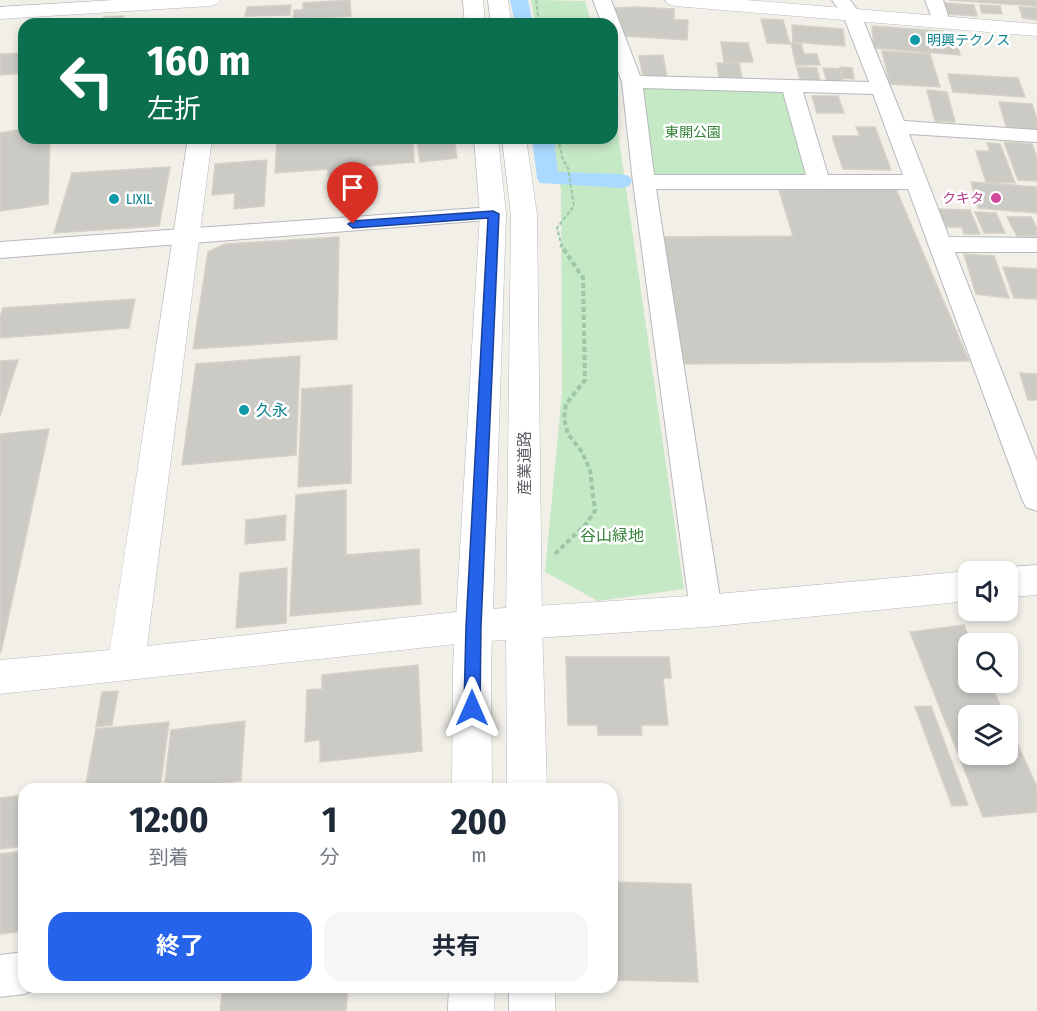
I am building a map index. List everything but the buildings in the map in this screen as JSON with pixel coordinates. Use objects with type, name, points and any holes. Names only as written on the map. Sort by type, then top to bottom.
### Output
[{"type":"street","points":[[473,0],[474,18]]},
{"type":"street","points":[[498,0],[500,18]]},
{"type":"street","points":[[602,0],[608,18]]},
{"type":"street","points":[[675,0],[847,8],[941,22],[1037,30]]},
{"type":"street","points":[[934,0],[941,22]]},
{"type":"street","points":[[0,13],[216,5]]},
{"type":"street","points":[[847,8],[881,88],[1037,499]]},
{"type":"street","points":[[618,45],[632,82],[644,182],[706,612]]},
{"type":"street","points":[[632,82],[881,88]]},
{"type":"street","points":[[791,86],[818,180]]},
{"type":"street","points":[[896,127],[1037,136]]},
{"type":"street","points":[[126,665],[199,144]]},
{"type":"street","points":[[472,783],[474,626],[493,214],[487,144]]},
{"type":"street","name":"産業道路","points":[[515,144],[524,215],[524,622],[527,783]]},
{"type":"street","points":[[644,182],[818,180],[916,182]]},
{"type":"street","points":[[0,250],[493,214]]},
{"type":"street","points":[[939,244],[1037,245]]},
{"type":"street","points":[[1018,581],[1037,580]]},
{"type":"street","points":[[0,677],[474,626],[706,612],[958,587]]},
{"type":"street","points":[[0,976],[18,974]]},
{"type":"street","points":[[471,1011],[472,993]]},
{"type":"street","points":[[532,993],[532,1011]]},
{"type":"path","points":[[536,0],[538,18]]},
{"type":"path","points":[[553,557],[586,524],[595,511],[590,470],[582,452],[568,434],[564,419],[566,404],[585,380],[584,278],[559,247],[557,228],[574,206],[570,177],[560,144]]},
{"type":"green space","points":[[531,0],[585,1],[590,18],[534,18]]},
{"type":"green space","name":"東開公園","points":[[641,87],[786,90],[806,175],[655,176]]},
{"type":"green space","name":"谷山緑地","points":[[618,132],[684,589],[598,601],[545,572],[562,393],[561,190],[554,144],[618,144]]},
{"type":"waterway","points":[[519,0],[523,18]]},
{"type":"waterway","points":[[544,144],[548,178],[621,181]]},
{"type":"place","name":"明興テクノス","points":[[915,40]]},
{"type":"place","name":"クキタ","points":[[996,198]]},
{"type":"place","name":"LIXIL","points":[[114,199]]},
{"type":"place","name":"久永","points":[[244,410]]},
{"type":"route","points":[[353,224],[493,214],[472,708]]}]
